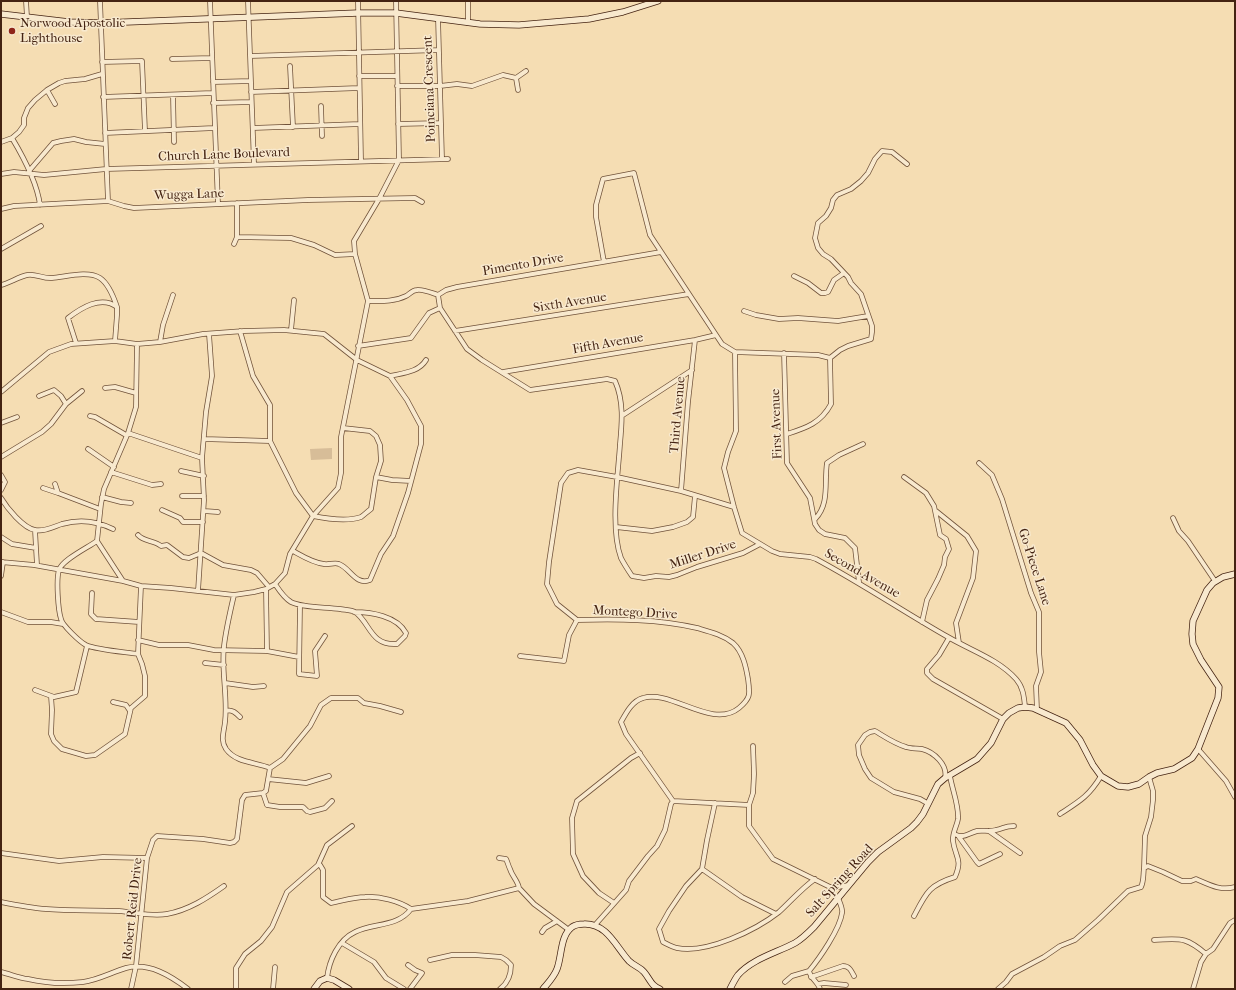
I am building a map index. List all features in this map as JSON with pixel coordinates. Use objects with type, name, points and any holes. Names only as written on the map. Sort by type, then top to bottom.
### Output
[{"type":"street","points":[[26,1],[27,17]]},
{"type":"street","points":[[100,1],[108,201]]},
{"type":"street","points":[[210,1],[218,204]]},
{"type":"street","points":[[248,1],[254,164]]},
{"type":"street","points":[[358,1],[361,161]]},
{"type":"street","points":[[1,576],[2,562],[37,566],[123,581],[141,586],[234,595],[268,588],[275,584],[285,573],[293,551],[313,516],[338,488],[341,473],[341,437],[368,301],[354,241],[379,199],[399,160],[396,1]]},
{"type":"street","points":[[468,1],[468,23]]},
{"type":"street","points":[[1,14],[69,22],[101,23],[358,13],[396,13],[468,23],[519,25],[586,19],[623,12],[658,1]]},
{"type":"street","name":"Poinciana Crescent","points":[[438,18],[442,159]]},
{"type":"street","points":[[250,56],[439,50]]},
{"type":"street","points":[[172,59],[212,58]]},
{"type":"street","points":[[102,62],[142,61],[145,131]]},
{"type":"street","points":[[290,66],[293,127]]},
{"type":"street","points":[[516,78],[526,70]]},
{"type":"street","points":[[1,142],[12,138],[19,132],[24,125],[24,118],[28,108],[47,90],[59,83],[85,79],[102,74]]},
{"type":"street","points":[[397,86],[440,86],[457,84],[472,86],[503,75],[516,78]]},
{"type":"street","points":[[359,76],[397,76]]},
{"type":"street","points":[[516,78],[518,90]]},
{"type":"street","points":[[213,82],[251,81]]},
{"type":"street","points":[[251,92],[359,88]]},
{"type":"street","points":[[47,90],[55,104]]},
{"type":"street","points":[[103,97],[213,93]]},
{"type":"street","points":[[173,95],[174,142]]},
{"type":"street","points":[[214,103],[252,102]]},
{"type":"street","points":[[321,106],[322,136]]},
{"type":"street","points":[[398,124],[441,123]]},
{"type":"street","points":[[253,128],[360,124]]},
{"type":"street","points":[[105,133],[214,128]]},
{"type":"street","points":[[12,138],[24,158],[37,191],[40,205]]},
{"type":"street","points":[[29,172],[53,143],[74,139],[105,144]]},
{"type":"street","points":[[830,358],[848,346],[871,339],[872,326],[861,294],[851,283],[848,277],[818,248],[815,238],[818,223],[826,216],[831,208],[833,200],[837,195],[852,189],[861,181],[868,172],[875,158],[882,151],[892,152],[907,164]]},
{"type":"street","name":"Church Lane Boulevard","points":[[1,174],[29,172],[44,175],[106,169],[448,159]]},
{"type":"street","points":[[604,262],[596,217],[596,205],[603,179],[634,173],[650,235],[722,344],[735,352],[818,355],[830,358]]},
{"type":"street","name":"Wugga Lane","points":[[1,209],[14,206],[108,201],[134,208],[237,203],[416,198],[422,202]]},
{"type":"street","points":[[234,244],[237,237],[237,203]]},
{"type":"street","points":[[1,249],[41,226]]},
{"type":"street","points":[[237,237],[291,238],[314,245],[335,255],[356,254]]},
{"type":"street","name":"Pimento Drive","points":[[438,295],[446,290],[457,287],[661,252]]},
{"type":"street","points":[[794,276],[808,283],[821,294],[825,294],[828,292],[834,280],[844,273]]},
{"type":"street","points":[[1,285],[28,275],[52,278],[70,275],[99,277],[104,280],[114,298],[117,307],[114,341]]},
{"type":"street","points":[[368,301],[386,301],[418,290],[438,295],[440,308],[467,349],[530,390],[607,379],[615,380],[618,387],[623,415],[617,477],[616,528],[652,531],[687,522],[692,517],[695,496]]},
{"type":"street","name":"Sixth Avenue","points":[[455,331],[689,294]]},
{"type":"street","points":[[160,342],[163,325],[173,295]]},
{"type":"street","points":[[291,330],[294,300]]},
{"type":"street","points":[[76,343],[68,318],[82,308],[95,303],[112,303],[117,307]]},
{"type":"street","points":[[358,346],[411,338],[429,313],[440,308]]},
{"type":"street","points":[[744,311],[756,315],[779,319],[798,318],[838,321],[868,316]]},
{"type":"street","points":[[1,392],[48,352],[76,343],[114,341],[137,344],[240,331],[291,330],[324,334],[357,360],[390,376],[407,400],[421,426],[421,444],[411,481],[393,536],[381,554],[370,580],[362,581],[340,564],[318,563],[293,551]]},
{"type":"street","points":[[240,331],[253,376],[270,405],[270,441],[296,493],[313,516],[329,519],[349,519],[362,517],[371,509],[376,477],[381,460],[380,445],[376,436],[370,431],[343,428]]},
{"type":"street","points":[[198,591],[204,511],[204,476],[202,458],[212,376],[209,334]]},
{"type":"street","name":"Fifth Avenue","points":[[503,372],[695,340],[716,335]]},
{"type":"street","name":"Third Avenue","points":[[681,491],[688,402],[695,340]]},
{"type":"street","points":[[123,581],[97,541],[102,497],[136,407],[137,344]]},
{"type":"street","name":"Second Avenue","points":[[735,352],[736,431],[724,468],[742,533],[772,551],[780,554],[816,559],[859,582],[949,638],[986,657],[1017,680],[1024,692],[1025,707]]},
{"type":"street","name":"First Avenue","points":[[784,353],[787,463],[810,498],[816,524],[822,533],[846,538],[855,548],[859,582]]},
{"type":"street","points":[[787,434],[810,426],[827,411],[831,404],[830,358]]},
{"type":"street","points":[[390,376],[413,370],[421,366],[426,360]]},
{"type":"street","points":[[623,415],[692,370]]},
{"type":"street","points":[[105,388],[115,387],[136,393]]},
{"type":"street","points":[[39,396],[54,390],[61,396],[66,404]]},
{"type":"street","points":[[1,457],[42,432],[51,424],[66,404],[82,391]]},
{"type":"street","points":[[90,416],[95,417],[127,434],[202,458]]},
{"type":"street","points":[[1,423],[16,417]]},
{"type":"street","points":[[204,439],[270,441]]},
{"type":"street","points":[[815,519],[820,514],[823,507],[826,489],[827,463],[839,455],[863,444]]},
{"type":"street","points":[[88,449],[114,467]]},
{"type":"street","name":"Go-Piece Lane","points":[[979,463],[992,475],[1002,499],[1031,593],[1039,612],[1039,652],[1041,672],[1036,686],[1037,710]]},
{"type":"street","name":"Montego Drive","points":[[640,753],[626,734],[621,722],[629,708],[641,698],[652,696],[671,700],[701,711],[720,714],[735,711],[746,702],[750,694],[746,664],[736,645],[724,636],[679,624],[656,621],[616,619],[577,620],[557,604],[547,584],[561,483],[568,473],[578,470],[681,491],[734,508]]},
{"type":"street","points":[[111,472],[152,485],[161,484]]},
{"type":"street","points":[[181,472],[204,476]]},
{"type":"street","points":[[1,475],[5,482],[1,490]]},
{"type":"street","points":[[376,477],[411,481]]},
{"type":"street","points":[[904,477],[926,493],[934,506],[940,535],[946,539],[948,549],[944,557],[944,565],[927,600],[922,622]]},
{"type":"street","points":[[55,484],[58,493]]},
{"type":"street","points":[[43,488],[100,509]]},
{"type":"street","points":[[182,496],[204,496]]},
{"type":"street","points":[[102,497],[130,503]]},
{"type":"street","points":[[1,498],[21,522],[30,529],[49,529],[68,522],[84,521],[100,523],[113,529]]},
{"type":"street","points":[[162,510],[180,518],[183,522],[203,522]]},
{"type":"street","points":[[204,511],[218,512]]},
{"type":"street","points":[[936,511],[967,536],[976,551],[973,578],[956,623],[959,643]]},
{"type":"street","points":[[1173,518],[1179,531],[1188,541],[1215,581]]},
{"type":"street","name":"Miller Drive","points":[[616,528],[617,544],[622,558],[632,576],[644,578],[677,575],[697,567],[743,553],[760,544]]},
{"type":"street","points":[[35,530],[37,566]]},
{"type":"street","points":[[138,535],[141,539],[157,543],[161,546],[167,545],[183,557],[189,558],[201,553]]},
{"type":"street","points":[[1,537],[12,544],[36,548]]},
{"type":"street","points":[[97,541],[69,559],[59,570],[58,598],[61,620],[63,624],[87,646],[138,654]]},
{"type":"street","points":[[201,553],[223,565],[251,570],[256,573],[268,588],[267,651]]},
{"type":"street","points":[[949,638],[939,655],[927,668],[927,673],[933,679],[1003,719],[1013,710],[1025,707],[1037,710],[1066,723],[1080,740],[1093,765],[1101,776],[1118,786],[1128,787],[1138,784],[1149,777],[1174,769],[1184,764],[1192,758],[1198,748],[1218,698],[1219,687],[1201,660],[1193,644],[1193,621],[1207,590],[1215,581],[1222,577],[1235,574]]},
{"type":"street","points":[[275,584],[280,592],[290,602],[300,605],[376,614],[394,621],[404,630],[406,636],[397,644],[385,643],[372,634],[359,616],[354,612]]},
{"type":"street","points":[[51,696],[51,734],[62,749],[86,756],[95,755],[125,734],[130,711],[134,704],[145,696],[145,676],[138,654],[141,586]]},
{"type":"street","points":[[92,593],[91,614],[96,619],[139,622]]},
{"type":"street","points":[[234,595],[224,650],[226,711],[223,738],[224,745],[228,751],[246,762],[270,768]]},
{"type":"street","points":[[300,605],[299,674],[317,676],[315,651],[325,636]]},
{"type":"street","points":[[1,612],[28,622],[51,622],[63,624]]},
{"type":"street","name":"Montego Drive","points":[[520,656],[564,661],[569,635],[577,620]]},
{"type":"street","points":[[138,640],[159,646],[188,646],[214,650],[267,651],[299,657]]},
{"type":"street","points":[[35,690],[54,697],[73,694],[77,691],[87,646]]},
{"type":"street","points":[[205,664],[224,665]]},
{"type":"street","points":[[225,684],[253,687],[264,686]]},
{"type":"street","points":[[332,801],[325,808],[310,812],[303,807],[276,807],[267,805],[263,793],[266,791],[270,768],[283,759],[310,726],[321,705],[330,698],[358,698],[364,703],[401,712]]},
{"type":"street","points":[[113,702],[126,705],[130,711]]},
{"type":"street","points":[[226,711],[232,711],[240,717]]},
{"type":"street","name":"Salt Spring Road","points":[[730,989],[738,975],[748,967],[764,957],[804,937],[878,852],[917,822],[938,784],[980,756],[991,743],[1003,719]]},
{"type":"street","points":[[914,916],[931,888],[946,879],[955,877],[959,868],[958,855],[954,848],[953,839],[958,820],[957,809],[944,767],[936,756],[923,749],[907,748],[875,731],[870,732],[862,739],[858,745],[859,755],[871,778],[894,792],[920,799],[927,803]]},
{"type":"street","points":[[753,746],[754,793],[749,805],[749,826],[773,859],[830,886],[838,887],[849,885]]},
{"type":"street","points":[[1198,748],[1226,781],[1235,797]]},
{"type":"street","points":[[614,903],[599,893],[583,876],[572,854],[572,818],[577,801],[631,758],[640,753],[673,801]]},
{"type":"street","points":[[268,779],[306,783],[329,776]]},
{"type":"street","points":[[1060,814],[1083,799],[1092,790],[1101,776]]},
{"type":"street","points":[[998,989],[1012,974],[1044,957],[1060,946],[1075,940],[1128,891],[1141,887],[1144,882],[1145,836],[1151,817],[1154,800],[1149,777]]},
{"type":"street","name":"Robert Reid Drive","points":[[131,989],[136,966],[147,858],[153,840],[158,836],[203,839],[230,843],[234,842],[237,839],[242,800],[245,795],[263,793]]},
{"type":"street","points":[[673,801],[749,805]]},
{"type":"street","points":[[595,926],[626,890],[629,881],[657,846],[665,830],[673,801]]},
{"type":"street","points":[[715,803],[702,869],[686,886],[659,929],[663,942],[676,948],[692,949],[713,946],[741,934],[776,914],[802,888],[815,878]]},
{"type":"street","points":[[236,989],[236,968],[245,954],[261,941],[272,927],[287,892],[318,865],[327,845],[352,826]]},
{"type":"street","points":[[954,834],[965,837],[978,831],[996,831],[1006,826],[1014,826]]},
{"type":"street","points":[[989,831],[1020,853]]},
{"type":"street","points":[[959,836],[979,864],[1000,854]]},
{"type":"street","points":[[1,852],[59,861],[103,857],[147,858]]},
{"type":"street","points":[[499,858],[506,859],[510,870],[519,884],[519,888],[534,904],[568,930]]},
{"type":"street","points":[[318,865],[320,865],[323,870],[323,897],[331,903],[365,897],[374,897],[404,904],[411,909],[456,903],[519,888]]},
{"type":"street","points":[[1144,868],[1148,866],[1170,875],[1182,882],[1196,879],[1216,888],[1226,890],[1235,887]]},
{"type":"street","points":[[702,869],[742,897],[776,914]]},
{"type":"street","points":[[1,902],[20,907],[46,910],[110,911],[150,915],[167,914],[185,909],[206,899],[224,886]]},
{"type":"street","points":[[785,982],[792,976],[809,971],[819,959],[842,914],[842,909],[838,898]]},
{"type":"street","points":[[327,978],[328,967],[333,955],[342,943],[354,932],[392,922],[407,915],[411,909]]},
{"type":"street","points":[[1193,989],[1201,962],[1206,954],[1213,949],[1230,923],[1235,920]]},
{"type":"street","points":[[542,932],[544,928],[557,921]]},
{"type":"street","points":[[543,989],[553,978],[557,970],[565,936],[568,930],[574,926],[582,924],[595,926],[607,933],[630,961],[642,969],[655,987],[660,989]]},
{"type":"street","points":[[1154,940],[1188,941],[1206,954]]},
{"type":"street","points":[[342,943],[374,962],[386,978],[404,989]]},
{"type":"street","points":[[430,960],[452,955],[501,957],[511,965],[511,973],[509,979],[500,989]]},
{"type":"street","points":[[408,965],[422,973],[410,989]]},
{"type":"street","points":[[1,972],[26,979],[82,982],[97,979],[136,966],[148,967],[164,974],[188,989]]},
{"type":"street","points":[[810,977],[843,966],[851,969],[854,976]]},
{"type":"street","points":[[273,989],[274,967]]},
{"type":"street","points":[[809,971],[810,977],[819,987],[824,983],[836,987],[846,985]]},
{"type":"street","points":[[314,989],[320,981],[327,978],[334,980],[349,989]]},
{"type":"shaded area","points":[[332,448],[332,459],[311,460],[310,449]]},
{"type":"place","name":"Norwood Apostolic Lighthouse","points":[[12,31]]}]
